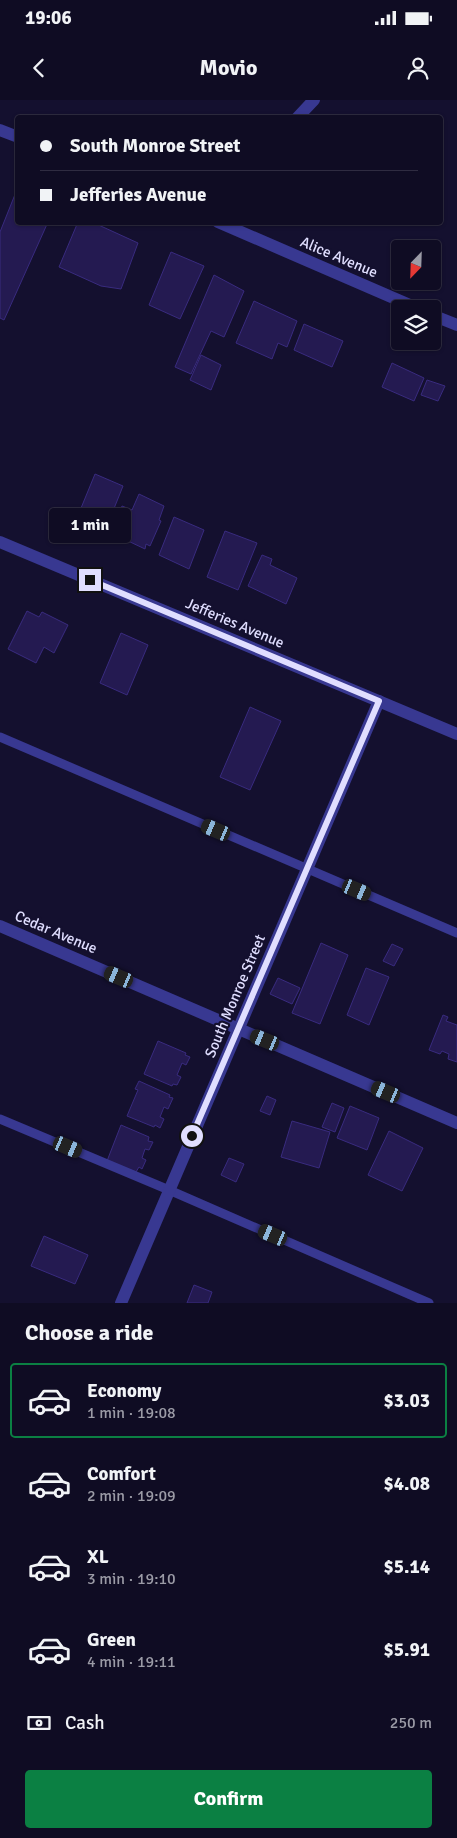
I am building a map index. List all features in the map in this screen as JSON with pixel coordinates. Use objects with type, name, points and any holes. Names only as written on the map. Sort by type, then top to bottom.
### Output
[{"type":"street","points":[[300,115],[314,100]]},
{"type":"street","points":[[0,130],[15,136]]},
{"type":"street","name":"Alice Avenue","points":[[243,227],[400,300]]},
{"type":"street","points":[[441,318],[457,325]]},
{"type":"street","name":"Jefferies Avenue","points":[[0,542],[457,734]]},
{"type":"street","name":"South Monroe Street","points":[[121,1303],[379,701]]},
{"type":"street","name":"Cedar Avenue","points":[[0,926],[457,1122]]},
{"type":"lane","points":[[0,737],[457,933]]},
{"type":"lane","points":[[0,1119],[429,1303]]},
{"type":"building","points":[[15,194],[15,225],[47,225],[4,320],[0,318],[0,232]]},
{"type":"building","points":[[77,225],[99,225],[138,243],[121,289],[101,286],[59,267]]},
{"type":"building","points":[[171,252],[204,266],[180,319],[149,305]]},
{"type":"building","points":[[214,275],[244,291],[224,337],[211,331],[191,374],[175,367]]},
{"type":"building","points":[[254,301],[297,321],[287,347],[278,343],[272,359],[236,343]]},
{"type":"building","points":[[304,324],[343,341],[332,367],[294,350]]},
{"type":"building","points":[[201,355],[221,365],[211,390],[190,380]]},
{"type":"building","points":[[392,363],[424,378],[414,401],[382,387]]},
{"type":"building","points":[[427,380],[445,386],[438,401],[421,395]]},
{"type":"building","points":[[95,474],[123,486],[107,526],[103,524],[101,529],[82,521],[84,516],[79,513]]},
{"type":"building","points":[[139,494],[164,506],[159,520],[161,521],[150,546],[146,544],[145,549],[126,540],[127,535],[113,528],[122,506],[132,510]]},
{"type":"building","points":[[174,517],[204,530],[189,569],[159,555]]},
{"type":"building","points":[[225,531],[257,543],[238,590],[207,577]]},
{"type":"building","points":[[262,555],[272,559],[270,565],[297,578],[286,604],[248,586]]},
{"type":"building","points":[[27,611],[39,617],[42,612],[68,625],[54,653],[44,647],[36,663],[8,649]]},
{"type":"building","points":[[121,633],[148,645],[127,695],[100,683]]},
{"type":"building","points":[[250,707],[281,721],[250,790],[220,777]]},
{"type":"building","points":[[321,943],[348,955],[320,1024],[292,1013]]},
{"type":"building","points":[[392,944],[403,949],[394,966],[383,961]]},
{"type":"building","points":[[366,968],[389,977],[369,1025],[347,1015]]},
{"type":"building","points":[[278,978],[300,988],[292,1004],[270,994]]},
{"type":"building","points":[[443,1015],[448,1017],[446,1021],[457,1025],[457,1062],[448,1059],[449,1054],[442,1051],[440,1054],[429,1050]]},
{"type":"building","points":[[158,1041],[186,1053],[185,1055],[190,1057],[186,1065],[182,1063],[177,1075],[181,1077],[177,1085],[173,1084],[172,1086],[144,1074]]},
{"type":"building","points":[[139,1081],[173,1098],[168,1109],[164,1107],[160,1117],[164,1119],[160,1128],[127,1116],[138,1090],[135,1089]]},
{"type":"building","points":[[267,1096],[276,1100],[270,1115],[260,1111]]},
{"type":"building","points":[[332,1103],[344,1108],[335,1132],[322,1127]]},
{"type":"building","points":[[350,1106],[379,1118],[367,1150],[337,1138]]},
{"type":"building","points":[[292,1121],[330,1132],[319,1168],[281,1157]]},
{"type":"building","points":[[121,1125],[149,1137],[148,1141],[153,1142],[149,1150],[145,1149],[142,1158],[146,1160],[142,1169],[139,1167],[136,1172],[107,1161]]},
{"type":"building","points":[[389,1131],[423,1148],[402,1191],[368,1175]]},
{"type":"building","points":[[229,1158],[244,1164],[236,1182],[221,1175]]},
{"type":"building","points":[[44,1236],[88,1255],[75,1284],[31,1266]]},
{"type":"building","points":[[194,1285],[212,1292],[208,1303],[187,1303]]},
{"type":"route","points":[[90,580],[379,701],[192,1136]]}]
